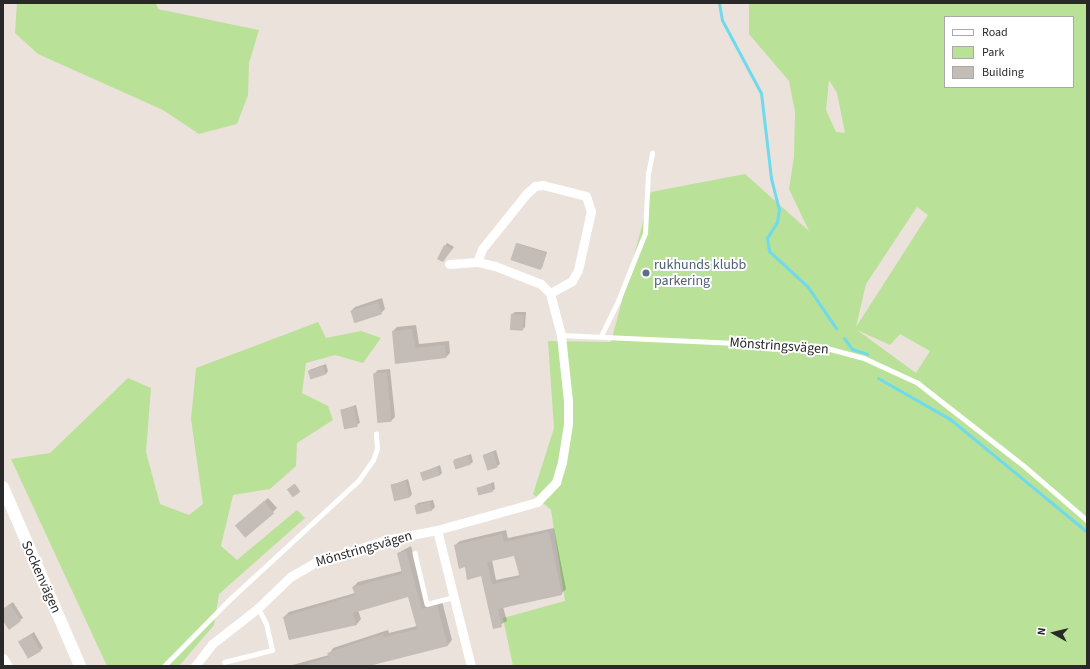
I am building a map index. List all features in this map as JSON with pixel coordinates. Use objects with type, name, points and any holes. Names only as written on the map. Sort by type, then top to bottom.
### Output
[{"type":"street","points":[[449,264],[477,262],[541,284],[550,293],[572,281],[578,270],[591,210],[586,196],[543,185],[535,186],[527,193],[482,249],[477,262]]},
{"type":"street","name":"Mönstringsvägen","points":[[195,666],[212,644],[258,608],[290,577],[314,563],[386,540],[437,530],[537,502],[556,482],[562,462],[568,423],[561,335],[550,293]]},
{"type":"street","name":"Sockenvägen","points":[[3,487],[80,666]]},
{"type":"street","points":[[437,530],[471,666]]},
{"type":"street","points":[[3,658],[8,666]]},
{"type":"lane","points":[[601,336],[618,302],[645,233],[648,174],[652,154]]},
{"type":"lane","name":"Mönstringsvägen","points":[[561,335],[823,347],[864,358],[918,383],[1023,465],[1087,520]]},
{"type":"lane","points":[[164,666],[228,601],[359,480],[374,460],[377,449],[376,434]]},
{"type":"lane","points":[[415,553],[427,604],[454,597]]},
{"type":"lane","points":[[224,662],[272,650],[266,624],[258,608]]},
{"type":"green space","points":[[17,3],[156,3],[158,9],[259,30],[249,63],[248,95],[237,124],[199,134],[163,110],[38,54],[15,33]]},
{"type":"green space","points":[[749,3],[1087,3],[1087,666],[513,666],[503,618],[565,601],[551,510],[533,494],[554,428],[548,341],[611,342],[651,192],[745,174],[809,231],[789,189],[794,157],[795,112],[789,81],[749,34]],"holes":[[[829,80],[837,93],[845,133],[836,132],[826,110]],[[917,207],[928,215],[856,327],[866,284]],[[857,330],[890,345],[900,334],[930,351],[916,373]]]},
{"type":"green space","points":[[318,322],[326,338],[361,331],[381,338],[363,363],[335,355],[306,363],[302,393],[328,406],[333,420],[297,443],[296,466],[270,489],[233,495],[221,546],[237,560],[297,510],[305,518],[219,594],[214,625],[179,666],[107,666],[11,459],[50,453],[128,378],[151,388],[146,452],[160,504],[189,515],[203,504],[191,419],[196,368]]},
{"type":"building","points":[[516,243],[546,253],[541,270],[510,260]]},
{"type":"building","points":[[444,245],[452,249],[443,262],[437,259]]},
{"type":"building","points":[[378,302],[382,314],[354,323],[350,311]]},
{"type":"building","points":[[511,314],[524,315],[523,331],[510,330]]},
{"type":"building","points":[[412,329],[415,348],[445,345],[446,358],[395,364],[392,331]]},
{"type":"building","points":[[323,366],[326,375],[311,380],[308,371]]},
{"type":"building","points":[[387,372],[391,422],[377,423],[373,373]]},
{"type":"building","points":[[354,407],[358,427],[344,429],[340,410]]},
{"type":"building","points":[[493,452],[498,467],[487,471],[483,455]]},
{"type":"building","points":[[468,456],[471,465],[456,470],[453,461]]},
{"type":"building","points":[[437,467],[440,476],[423,481],[420,473]]},
{"type":"building","points":[[406,481],[410,498],[394,501],[390,485]]},
{"type":"building","points":[[294,484],[300,492],[293,497],[287,489]]},
{"type":"building","points":[[491,484],[493,492],[478,495],[476,488]]},
{"type":"building","points":[[264,501],[274,513],[245,538],[235,525]]},
{"type":"building","points":[[430,502],[432,511],[416,514],[414,506]]},
{"type":"building","points":[[549,532],[562,595],[498,609],[502,627],[493,629],[481,576],[467,580],[465,567],[459,569],[454,545],[502,534],[504,542]],"holes":[[[514,556],[520,578],[492,584],[487,562]]]},
{"type":"building","points":[[406,551],[422,609],[437,605],[448,646],[369,666],[307,666],[307,664],[329,657],[327,653],[383,634],[384,637],[417,629],[408,597],[353,613],[357,625],[289,640],[283,617],[355,595],[352,587],[402,574],[397,553]]},
{"type":"building","points":[[10,604],[21,621],[9,630],[3,621],[3,609]]},
{"type":"building","points":[[31,634],[41,651],[28,659],[18,642]]},
{"type":"waterway","points":[[719,3],[722,20],[761,93],[771,178],[779,209],[777,222],[767,238],[769,251],[808,287],[836,328]]},
{"type":"waterway","points":[[844,338],[852,349],[867,354]]},
{"type":"waterway","points":[[878,378],[950,419],[1087,532]]},
{"type":"place","name":"rukhunds klubb parkering","points":[[646,273]]}]
